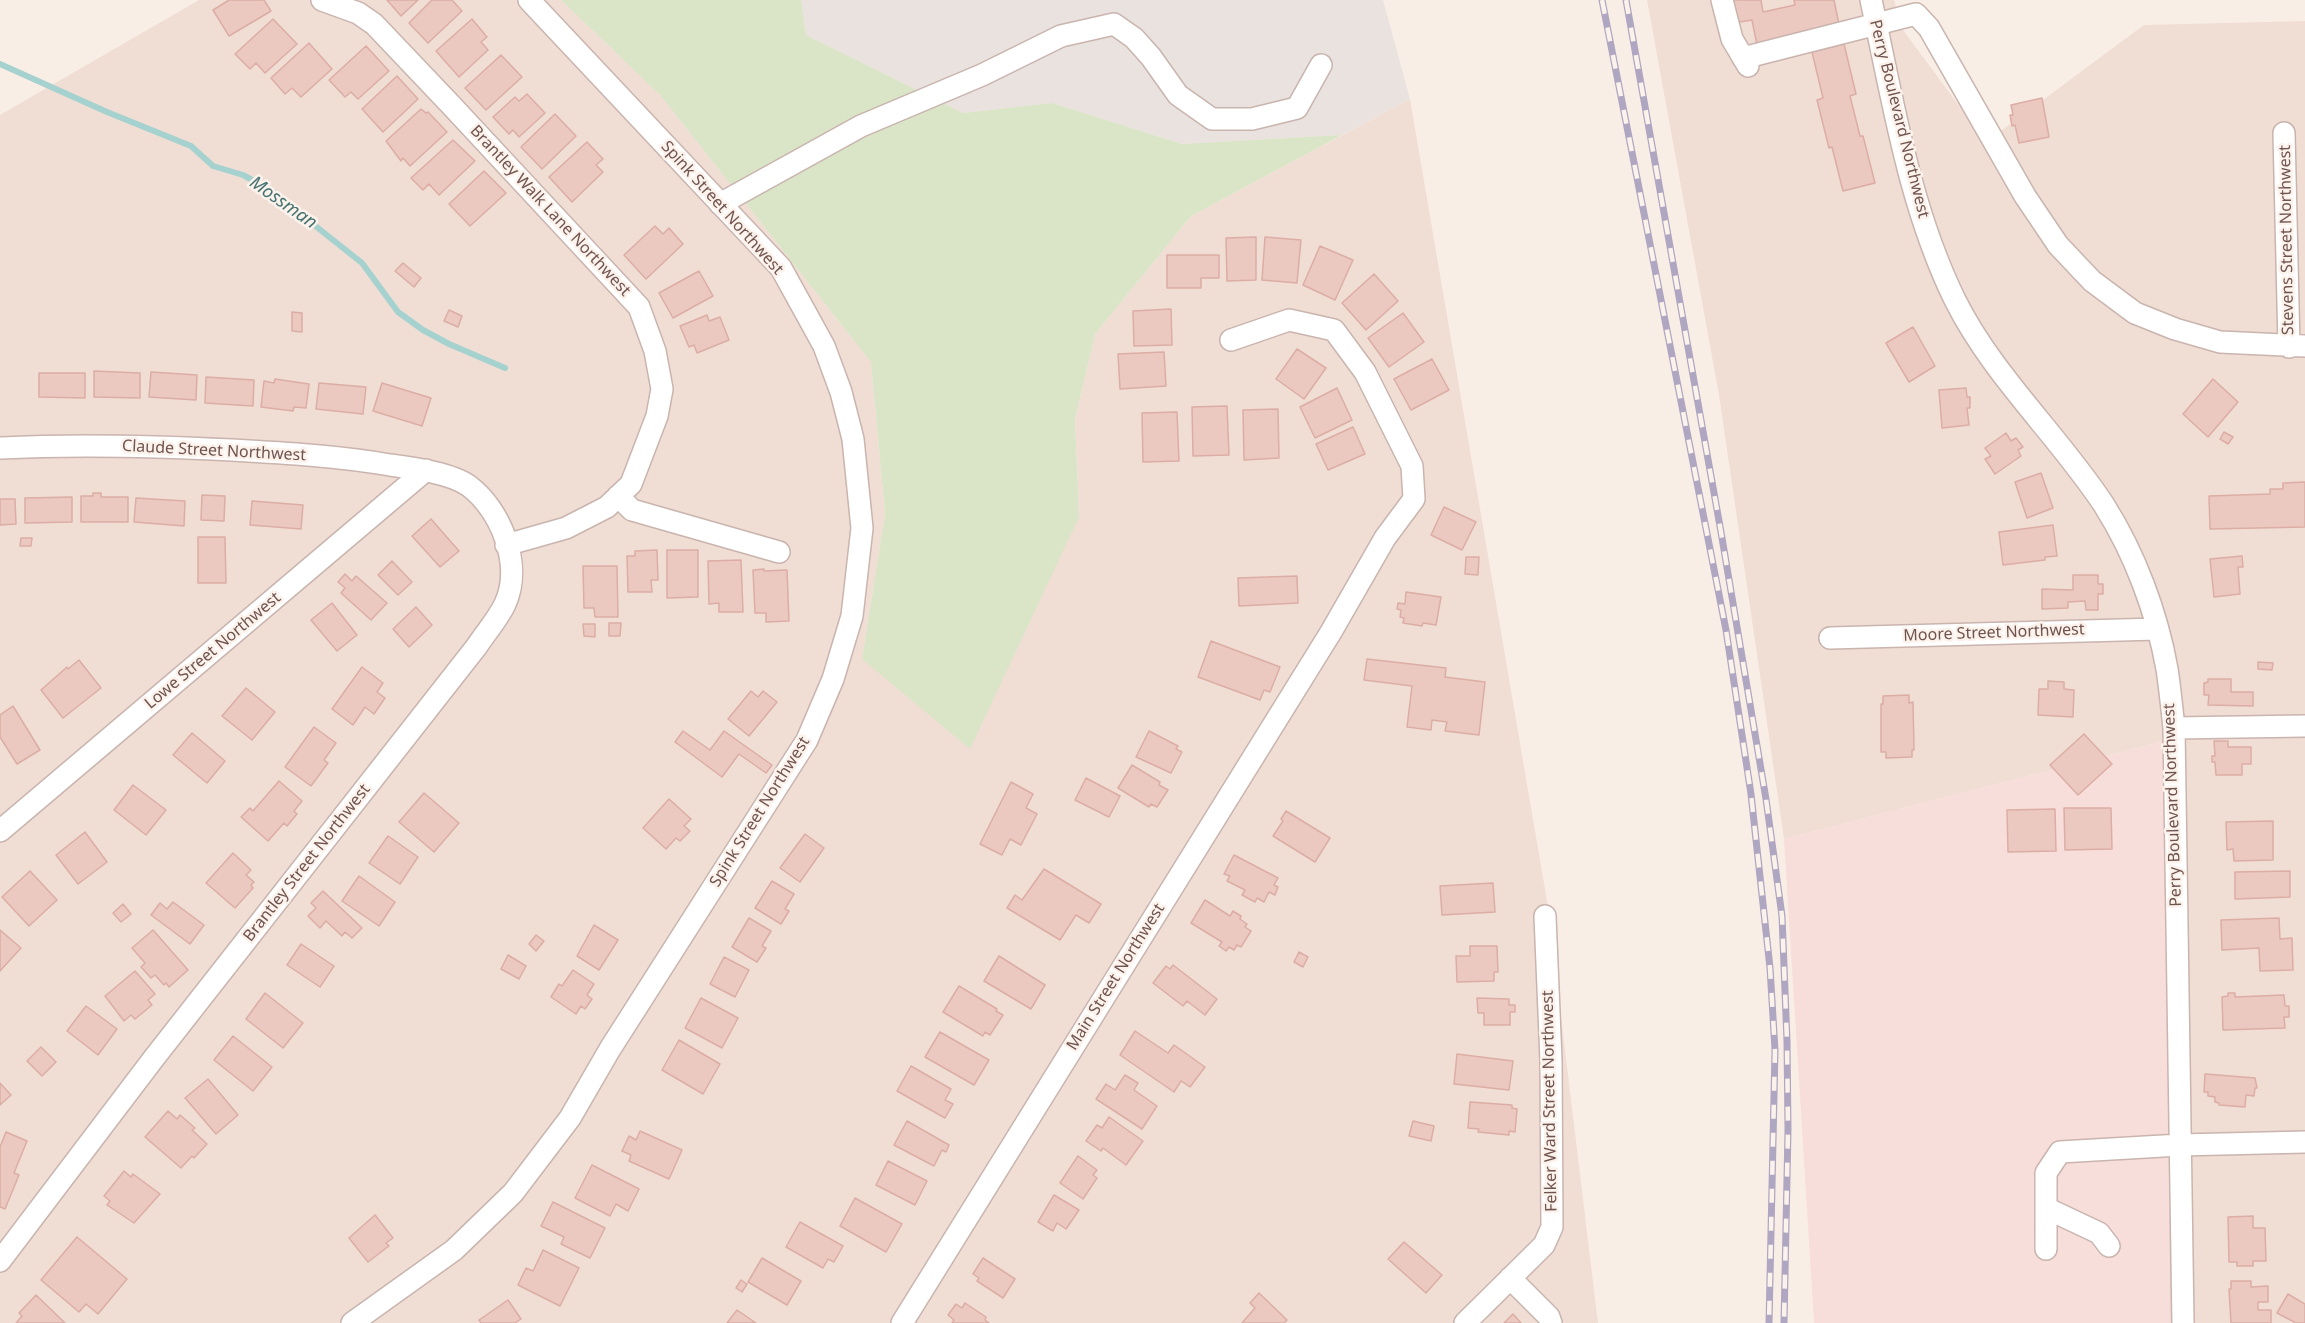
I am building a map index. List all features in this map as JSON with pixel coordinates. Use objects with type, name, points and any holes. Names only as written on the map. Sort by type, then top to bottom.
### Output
[{"type":"street","name":"Brantley Walk Lane Northwest","points":[[322,0],[358,13],[374,24],[639,308],[655,351],[662,389],[657,416],[631,484],[608,507],[566,528],[506,545]]},
{"type":"street","name":"Spink Street Northwest","points":[[352,1323],[454,1250],[513,1193],[570,1118],[610,1049],[807,740],[834,679],[852,616],[862,528],[853,439],[841,392],[824,346],[781,268],[529,0]]},
{"type":"street","points":[[1722,0],[1732,39],[1745,62],[1916,14],[1920,10],[2025,196],[2058,245],[2092,281],[2135,313],[2175,329],[2220,342],[2297,346]]},
{"type":"street","name":"Perry Boulevard Northwest","points":[[1871,0],[1910,180],[1934,253],[1956,302],[1984,349],[2103,505],[2128,550],[2153,612],[2167,669],[2174,728],[2183,1323]]},
{"type":"street","points":[[720,204],[861,126],[981,75],[1061,36],[1114,24],[1134,38],[1151,57],[1178,95],[1212,119],[1252,119],[1297,108],[1321,64]]},
{"type":"street","name":"Stevens Street Northwest","points":[[2284,133],[2297,346]]},
{"type":"street","name":"Main Street Northwest","points":[[902,1323],[1332,632],[1385,538],[1414,499],[1412,466],[1365,372],[1334,330],[1289,320],[1231,340]]},
{"type":"street","name":"Claude Street Northwest","points":[[0,448],[48,445],[151,446],[356,459],[426,470]]},
{"type":"street","name":"Brantley Street Northwest","points":[[0,1261],[154,1058],[477,646],[505,604],[510,585],[511,561],[498,519],[483,499],[467,485],[426,470]]},
{"type":"street","name":"Lowe Street Northwest","points":[[0,831],[426,470]]},
{"type":"street","points":[[618,496],[632,510],[779,552]]},
{"type":"street","name":"Moore Street Northwest","points":[[1830,638],[2157,629]]},
{"type":"street","points":[[2174,728],[2305,726]]},
{"type":"street","name":"Felker Ward Street Northwest","points":[[1465,1323],[1544,1245],[1552,1227],[1551,1060],[1545,916]]},
{"type":"street","points":[[2074,1221],[2046,1247],[2046,1173],[2060,1152],[2180,1145],[2305,1142]]},
{"type":"street","points":[[2046,1209],[2099,1233],[2109,1246]]},
{"type":"street","points":[[1510,1278],[1549,1317],[1551,1323]]},
{"type":"shaded area","points":[[199,0],[561,0],[660,95],[871,362],[885,514],[862,659],[1079,517],[1075,419],[1095,334],[1191,216],[1410,99],[1547,901],[1598,1323],[0,1323],[0,115]]},
{"type":"shaded area","points":[[801,0],[1383,0],[1410,99],[1342,135],[1182,144],[1052,103],[963,113],[806,35]]},
{"type":"shaded area","points":[[1647,0],[1894,0],[1903,30],[1986,142],[2144,25],[2305,21],[2305,1323],[2169,1323],[2168,740],[1784,839],[1719,395]]},
{"type":"shaded area","points":[[2168,740],[2169,1323],[1814,1323],[1784,839]]},
{"type":"green space","points":[[561,0],[801,0],[806,35],[963,113],[1052,103],[1182,144],[1342,135],[1191,216],[1095,334],[1075,419],[1079,517],[970,749],[862,659],[885,514],[871,362],[660,95]]},
{"type":"building","points":[[229,0],[264,0],[271,11],[229,36],[213,10]]},
{"type":"building","points":[[387,0],[418,0],[401,16]]},
{"type":"building","points":[[432,0],[452,0],[462,11],[428,43],[409,23]]},
{"type":"building","points":[[1729,0],[1761,0],[1763,12],[1795,5],[1794,0],[1834,0],[1839,24],[1804,31],[1805,36],[1757,45],[1752,20],[1733,23]]},
{"type":"building","points":[[273,19],[297,44],[265,73],[256,63],[250,69],[235,54]]},
{"type":"building","points":[[472,19],[487,37],[481,42],[488,50],[459,77],[436,51]]},
{"type":"building","points":[[309,43],[332,69],[301,97],[292,88],[285,94],[271,78]]},
{"type":"building","points":[[1844,44],[1856,94],[1850,96],[1875,183],[1843,191],[1817,100],[1823,98],[1812,52]]},
{"type":"building","points":[[366,46],[389,71],[358,99],[351,92],[345,97],[329,80]]},
{"type":"building","points":[[501,55],[522,77],[486,110],[465,88]]},
{"type":"building","points":[[397,76],[418,99],[383,132],[362,109]]},
{"type":"building","points":[[527,94],[545,113],[519,137],[513,130],[509,134],[493,117],[515,97],[519,101]]},
{"type":"building","points":[[2042,98],[2049,137],[2019,143],[2015,125],[2012,126],[2011,105]]},
{"type":"building","points":[[421,109],[428,112],[447,132],[410,166],[403,158],[401,161],[386,141]]},
{"type":"building","points":[[555,114],[576,136],[542,169],[521,147]]},
{"type":"building","points":[[453,140],[475,161],[439,195],[429,184],[423,190],[411,178]]},
{"type":"building","points":[[587,142],[603,159],[596,165],[603,172],[572,202],[549,177]]},
{"type":"building","points":[[484,171],[506,193],[470,226],[449,204]]},
{"type":"building","points":[[655,226],[663,234],[669,228],[683,244],[646,279],[624,255]]},
{"type":"building","points":[[1256,237],[1256,280],[1227,281],[1226,238]]},
{"type":"building","points":[[1265,237],[1301,240],[1297,283],[1262,280]]},
{"type":"building","points":[[1320,246],[1353,260],[1335,300],[1303,285]]},
{"type":"building","points":[[1167,255],[1219,255],[1219,278],[1201,278],[1201,288],[1167,288]]},
{"type":"building","points":[[403,263],[421,278],[414,287],[395,271]]},
{"type":"building","points":[[699,271],[713,296],[673,318],[659,293]]},
{"type":"building","points":[[1374,274],[1398,301],[1366,330],[1342,303]]},
{"type":"building","points":[[1171,309],[1172,345],[1134,346],[1133,311]]},
{"type":"building","points":[[449,310],[462,316],[458,327],[444,321]]},
{"type":"building","points":[[292,312],[302,313],[302,332],[292,331]]},
{"type":"building","points":[[1403,313],[1424,342],[1389,367],[1368,338]]},
{"type":"building","points":[[707,315],[709,321],[720,317],[729,340],[697,353],[694,345],[689,347],[680,326]]},
{"type":"building","points":[[1913,327],[1935,366],[1909,382],[1886,343]]},
{"type":"building","points":[[1297,349],[1326,368],[1304,399],[1276,379]]},
{"type":"building","points":[[1164,352],[1166,386],[1120,389],[1118,354]]},
{"type":"building","points":[[1432,359],[1449,390],[1411,410],[1394,379]]},
{"type":"building","points":[[94,371],[140,373],[140,398],[94,397]]},
{"type":"building","points":[[151,372],[197,375],[196,400],[149,397]]},
{"type":"building","points":[[39,373],[85,373],[85,398],[39,397]]},
{"type":"building","points":[[206,377],[254,380],[253,406],[205,403]]},
{"type":"building","points":[[275,379],[309,384],[306,408],[294,407],[293,411],[261,407],[264,381],[274,383]]},
{"type":"building","points":[[2213,379],[2238,402],[2208,437],[2183,414]]},
{"type":"building","points":[[319,383],[366,387],[363,414],[316,409]]},
{"type":"building","points":[[382,383],[431,398],[422,426],[373,411]]},
{"type":"building","points":[[1337,388],[1352,420],[1315,438],[1300,407]]},
{"type":"building","points":[[1966,388],[1967,397],[1970,397],[1970,408],[1967,408],[1969,425],[1942,428],[1939,390]]},
{"type":"building","points":[[1227,406],[1229,455],[1193,456],[1192,407]]},
{"type":"building","points":[[1278,409],[1279,458],[1244,460],[1243,410]]},
{"type":"building","points":[[1177,412],[1179,461],[1143,462],[1142,413]]},
{"type":"building","points":[[1353,427],[1365,454],[1328,470],[1316,444]]},
{"type":"building","points":[[2224,432],[2233,437],[2228,444],[2220,439]]},
{"type":"building","points":[[2006,433],[2011,441],[2016,438],[2023,447],[2018,450],[2021,456],[1995,474],[1985,459],[1991,456],[1985,448]]},
{"type":"building","points":[[2041,473],[2053,508],[2027,518],[2015,482]]},
{"type":"building","points":[[2305,482],[2305,527],[2210,529],[2209,496],[2270,494],[2270,489],[2283,489],[2283,483]]},
{"type":"building","points":[[93,493],[101,493],[101,497],[128,497],[128,522],[81,522],[81,496],[93,496]]},
{"type":"building","points":[[202,495],[225,496],[224,521],[201,520]]},
{"type":"building","points":[[72,497],[72,522],[25,523],[25,498]]},
{"type":"building","points":[[136,498],[185,501],[184,526],[134,522]]},
{"type":"building","points":[[0,499],[15,499],[16,524],[0,525]]},
{"type":"building","points":[[252,501],[303,505],[301,529],[250,525]]},
{"type":"building","points":[[1444,507],[1476,522],[1462,550],[1431,535]]},
{"type":"building","points":[[431,519],[459,551],[440,567],[412,536]]},
{"type":"building","points":[[2053,525],[2057,556],[2045,557],[2045,560],[2003,565],[1999,532]]},
{"type":"building","points":[[198,537],[225,537],[226,583],[198,583]]},
{"type":"building","points":[[21,538],[32,538],[31,546],[20,546]]},
{"type":"building","points":[[657,550],[658,580],[651,580],[652,592],[628,592],[627,556],[635,556],[635,551]]},
{"type":"building","points":[[667,550],[698,550],[698,597],[667,598]]},
{"type":"building","points":[[2242,556],[2243,567],[2238,567],[2240,594],[2214,597],[2210,559]]},
{"type":"building","points":[[1466,557],[1479,557],[1478,575],[1465,574]]},
{"type":"building","points":[[741,560],[743,612],[719,612],[719,603],[709,604],[708,561]]},
{"type":"building","points":[[392,561],[412,582],[398,595],[378,575]]},
{"type":"building","points":[[583,566],[617,566],[618,617],[595,617],[594,608],[584,608]]},
{"type":"building","points":[[764,569],[764,571],[787,570],[789,621],[766,622],[766,613],[755,613],[753,570]]},
{"type":"building","points":[[345,574],[352,581],[356,576],[387,603],[371,620],[341,593],[345,588],[338,582]]},
{"type":"building","points":[[2073,575],[2098,575],[2098,584],[2103,584],[2103,594],[2098,594],[2098,610],[2086,610],[2085,601],[2068,602],[2068,608],[2042,609],[2042,589],[2073,590]]},
{"type":"building","points":[[1297,576],[1298,603],[1239,606],[1238,578]]},
{"type":"building","points":[[1406,592],[1441,597],[1436,625],[1423,623],[1422,626],[1403,623],[1404,618],[1400,617],[1401,610],[1397,609],[1398,603],[1405,604]]},
{"type":"building","points":[[332,603],[357,635],[337,651],[311,620]]},
{"type":"building","points":[[416,607],[432,625],[409,647],[393,629]]},
{"type":"building","points":[[609,623],[621,623],[620,636],[609,636]]},
{"type":"building","points":[[583,624],[595,624],[595,637],[584,636]]},
{"type":"building","points":[[1211,641],[1280,667],[1270,692],[1264,690],[1260,700],[1198,677]]},
{"type":"building","points":[[1367,659],[1446,668],[1445,677],[1485,682],[1479,735],[1445,731],[1447,722],[1432,720],[1431,730],[1407,727],[1412,686],[1364,680]]},
{"type":"building","points":[[79,660],[101,688],[63,718],[41,690],[67,667],[68,669]]},
{"type":"building","points":[[2258,662],[2273,663],[2272,670],[2258,669]]},
{"type":"building","points":[[362,667],[383,683],[377,692],[385,698],[374,714],[365,707],[353,725],[332,709]]},
{"type":"building","points":[[2208,679],[2231,679],[2231,692],[2253,692],[2253,706],[2208,705],[2209,695],[2204,695],[2204,683],[2208,682]]},
{"type":"building","points":[[2048,681],[2064,682],[2064,689],[2074,690],[2073,717],[2038,715],[2039,689],[2048,689]]},
{"type":"building","points":[[246,688],[275,712],[252,740],[222,716]]},
{"type":"building","points":[[751,691],[758,697],[763,691],[777,702],[749,736],[728,719]]},
{"type":"building","points":[[1909,695],[1909,703],[1913,702],[1914,750],[1912,750],[1912,757],[1886,758],[1886,752],[1881,752],[1883,696]]},
{"type":"building","points":[[13,706],[40,750],[17,764],[0,737],[0,715]]},
{"type":"building","points":[[314,727],[336,743],[324,760],[328,763],[311,786],[285,767]]},
{"type":"building","points":[[683,731],[710,750],[724,731],[772,765],[766,773],[739,754],[722,777],[675,742]]},
{"type":"building","points":[[1149,731],[1178,746],[1176,749],[1182,752],[1171,773],[1136,757]]},
{"type":"building","points":[[192,733],[225,761],[207,783],[173,755]]},
{"type":"building","points":[[2084,734],[2112,764],[2078,795],[2050,765]]},
{"type":"building","points":[[2214,741],[2228,741],[2228,747],[2251,747],[2251,764],[2242,764],[2242,775],[2216,775],[2215,762],[2212,762],[2212,756],[2215,756]]},
{"type":"building","points":[[1132,765],[1160,782],[1159,785],[1168,790],[1157,807],[1151,804],[1149,807],[1118,788]]},
{"type":"building","points":[[1086,778],[1120,796],[1109,817],[1075,800]]},
{"type":"building","points":[[279,781],[302,801],[294,811],[297,814],[287,826],[284,823],[268,841],[241,817],[250,808],[253,811]]},
{"type":"building","points":[[1011,782],[1033,794],[1026,808],[1037,814],[1021,845],[1010,839],[1002,855],[980,844]]},
{"type":"building","points":[[133,785],[166,810],[146,835],[114,810]]},
{"type":"building","points":[[424,793],[459,823],[434,852],[399,822]]},
{"type":"building","points":[[669,799],[691,819],[684,826],[690,831],[680,841],[676,838],[666,849],[643,828]]},
{"type":"building","points":[[2064,808],[2111,808],[2112,849],[2065,850]]},
{"type":"building","points":[[2055,809],[2056,851],[2008,852],[2007,810]]},
{"type":"building","points":[[1286,811],[1330,838],[1315,862],[1273,836],[1283,821],[1281,819]]},
{"type":"building","points":[[2273,821],[2273,860],[2234,861],[2233,849],[2227,850],[2226,822]]},
{"type":"building","points":[[85,832],[107,862],[78,884],[56,855]]},
{"type":"building","points":[[805,834],[824,848],[800,882],[780,868]]},
{"type":"building","points":[[388,836],[418,857],[400,884],[369,863]]},
{"type":"building","points":[[233,853],[251,870],[246,875],[254,882],[251,885],[253,888],[235,908],[206,883]]},
{"type":"building","points":[[1234,855],[1278,878],[1274,885],[1278,887],[1275,895],[1269,892],[1264,902],[1257,898],[1255,902],[1242,895],[1245,890],[1227,881],[1230,876],[1224,874]]},
{"type":"building","points":[[1044,869],[1101,904],[1089,923],[1076,915],[1060,940],[1007,908],[1015,895],[1022,900]]},
{"type":"building","points":[[30,871],[57,900],[29,926],[2,897]]},
{"type":"building","points":[[2290,871],[2290,897],[2235,899],[2235,872]]},
{"type":"building","points":[[359,876],[395,902],[379,926],[342,901]]},
{"type":"building","points":[[772,881],[794,894],[785,909],[789,911],[781,924],[755,908]]},
{"type":"building","points":[[1493,883],[1495,912],[1442,915],[1440,886]]},
{"type":"building","points":[[323,891],[362,928],[352,938],[345,932],[342,936],[326,921],[320,928],[308,916],[316,908],[311,903]]},
{"type":"building","points":[[1205,900],[1230,916],[1233,911],[1241,916],[1240,919],[1247,924],[1245,927],[1251,931],[1241,947],[1237,945],[1234,950],[1229,947],[1226,951],[1219,946],[1222,942],[1191,923]]},
{"type":"building","points":[[173,902],[204,925],[190,944],[151,915],[160,903],[167,909]]},
{"type":"building","points":[[123,904],[131,914],[121,922],[113,913]]},
{"type":"building","points":[[749,918],[771,931],[762,946],[766,948],[757,962],[732,947]]},
{"type":"building","points":[[2279,918],[2280,939],[2292,938],[2293,970],[2260,971],[2259,948],[2222,950],[2221,920]]},
{"type":"building","points":[[594,925],[618,940],[599,970],[577,956]]},
{"type":"building","points":[[0,930],[21,948],[0,971]]},
{"type":"building","points":[[153,930],[188,970],[169,987],[155,975],[151,978],[141,967],[145,963],[132,948]]},
{"type":"building","points":[[536,935],[544,941],[536,951],[529,944]]},
{"type":"building","points":[[301,944],[334,966],[320,987],[287,965]]},
{"type":"building","points":[[1470,946],[1497,946],[1498,972],[1494,972],[1494,981],[1457,982],[1456,956],[1470,956]]},
{"type":"building","points":[[1299,952],[1308,957],[1303,967],[1294,962]]},
{"type":"building","points":[[508,955],[526,966],[519,979],[501,969]]},
{"type":"building","points":[[999,956],[1045,985],[1031,1009],[984,981]]},
{"type":"building","points":[[724,957],[749,970],[735,997],[710,984]]},
{"type":"building","points":[[1173,965],[1217,999],[1205,1015],[1187,1001],[1183,1006],[1153,983],[1166,966],[1170,969]]},
{"type":"building","points":[[573,970],[594,984],[587,995],[592,999],[585,1009],[581,1006],[576,1014],[551,997],[559,984],[562,986]]},
{"type":"building","points":[[135,971],[155,994],[148,1000],[152,1005],[135,1019],[131,1015],[124,1021],[105,996]]},
{"type":"building","points":[[959,986],[1003,1015],[990,1035],[985,1032],[983,1036],[943,1012]]},
{"type":"building","points":[[265,993],[303,1023],[283,1048],[246,1019]]},
{"type":"building","points":[[2228,993],[2235,993],[2235,997],[2284,995],[2285,1006],[2289,1006],[2289,1017],[2284,1017],[2285,1028],[2223,1030],[2222,997],[2228,996]]},
{"type":"building","points":[[701,998],[738,1018],[722,1048],[685,1028]]},
{"type":"building","points":[[1477,998],[1509,999],[1509,1005],[1515,1005],[1515,1012],[1510,1012],[1510,1025],[1484,1025],[1484,1013],[1478,1013]]},
{"type":"building","points":[[86,1006],[117,1029],[98,1055],[67,1031]]},
{"type":"building","points":[[1135,1031],[1168,1053],[1174,1045],[1205,1067],[1190,1087],[1181,1081],[1174,1092],[1120,1055]]},
{"type":"building","points":[[940,1032],[989,1060],[974,1085],[925,1057]]},
{"type":"building","points":[[233,1036],[272,1067],[253,1091],[214,1060]]},
{"type":"building","points":[[679,1040],[720,1064],[703,1094],[662,1070]]},
{"type":"building","points":[[41,1047],[56,1062],[42,1076],[27,1061]]},
{"type":"building","points":[[1457,1054],[1513,1061],[1509,1090],[1454,1084]]},
{"type":"building","points":[[911,1066],[951,1089],[945,1100],[953,1104],[945,1118],[897,1091]]},
{"type":"building","points":[[2205,1074],[2255,1078],[2257,1088],[2255,1088],[2254,1096],[2246,1095],[2245,1107],[2219,1105],[2215,1102],[2215,1097],[2208,1096],[2208,1092],[2204,1092]]},
{"type":"building","points":[[1125,1075],[1138,1083],[1134,1090],[1157,1106],[1142,1129],[1096,1099],[1106,1084],[1115,1090]]},
{"type":"building","points":[[208,1079],[238,1115],[216,1134],[185,1098]]},
{"type":"building","points":[[0,1083],[11,1095],[0,1105]]},
{"type":"building","points":[[1470,1102],[1512,1105],[1512,1108],[1517,1109],[1515,1132],[1509,1131],[1509,1135],[1478,1132],[1479,1129],[1468,1128]]},
{"type":"building","points":[[168,1111],[177,1119],[180,1115],[195,1128],[192,1130],[207,1144],[181,1168],[145,1137]]},
{"type":"building","points":[[1109,1117],[1143,1141],[1126,1165],[1103,1148],[1101,1151],[1086,1141],[1097,1125],[1102,1128]]},
{"type":"building","points":[[907,1121],[949,1145],[946,1152],[942,1150],[934,1166],[894,1145]]},
{"type":"building","points":[[1413,1121],[1434,1126],[1431,1141],[1409,1136]]},
{"type":"building","points":[[640,1131],[682,1150],[669,1179],[629,1161],[631,1155],[622,1151],[629,1136],[636,1140]]},
{"type":"building","points":[[6,1132],[27,1141],[14,1173],[19,1175],[5,1209],[0,1207],[0,1147]]},
{"type":"building","points":[[1078,1156],[1097,1170],[1093,1175],[1097,1178],[1083,1199],[1060,1183]]},
{"type":"building","points":[[888,1161],[927,1181],[915,1205],[876,1185]]},
{"type":"building","points":[[592,1165],[639,1189],[628,1211],[616,1204],[610,1216],[575,1198]]},
{"type":"building","points":[[124,1171],[131,1177],[133,1174],[160,1194],[134,1223],[107,1205],[110,1201],[104,1196]]},
{"type":"building","points":[[1054,1195],[1079,1210],[1066,1229],[1057,1223],[1053,1231],[1038,1222]]},
{"type":"building","points":[[855,1198],[902,1224],[886,1252],[840,1226]]},
{"type":"building","points":[[553,1202],[605,1228],[590,1258],[561,1244],[564,1237],[541,1226]]},
{"type":"building","points":[[375,1215],[393,1238],[386,1243],[389,1246],[368,1262],[349,1238]]},
{"type":"building","points":[[2253,1216],[2253,1228],[2265,1228],[2266,1261],[2253,1261],[2253,1266],[2237,1266],[2237,1262],[2229,1262],[2228,1217]]},
{"type":"building","points":[[800,1222],[843,1246],[834,1262],[828,1259],[823,1268],[786,1247]]},
{"type":"building","points":[[77,1237],[127,1279],[98,1314],[86,1304],[79,1312],[41,1280]]},
{"type":"building","points":[[1404,1242],[1442,1275],[1426,1293],[1388,1259]]},
{"type":"building","points":[[543,1250],[579,1268],[560,1306],[518,1285],[526,1268],[533,1271]]},
{"type":"building","points":[[762,1258],[801,1281],[787,1305],[748,1282]]},
{"type":"building","points":[[983,1258],[1015,1279],[1003,1298],[977,1281],[979,1278],[973,1274]]},
{"type":"building","points":[[741,1280],[747,1284],[742,1292],[736,1288]]},
{"type":"building","points":[[2231,1281],[2251,1281],[2251,1287],[2268,1286],[2268,1302],[2258,1302],[2258,1310],[2271,1310],[2271,1323],[2231,1323],[2229,1289],[2231,1289]]},
{"type":"building","points":[[1259,1293],[1287,1320],[1284,1323],[1242,1323],[1255,1308],[1250,1303]]},
{"type":"building","points":[[2288,1294],[2305,1304],[2305,1323],[2296,1323],[2277,1313]]},
{"type":"building","points":[[36,1295],[65,1323],[16,1323],[22,1316],[19,1313]]},
{"type":"building","points":[[508,1300],[521,1319],[515,1323],[481,1323],[479,1320]]},
{"type":"building","points":[[965,1303],[986,1317],[985,1320],[989,1323],[952,1323],[954,1320],[948,1315],[956,1304],[962,1308]]},
{"type":"building","points":[[737,1310],[756,1323],[727,1323]]},
{"type":"building","points":[[1513,1314],[1521,1323],[1504,1323]]},
{"type":"waterway","name":"Mossman","points":[[0,64],[107,112],[191,146],[213,166],[243,175],[269,189],[362,263],[398,312],[423,330],[449,344],[505,368]]},
{"type":"railway","points":[[1602,0],[1726,630],[1751,794],[1770,968],[1775,1050],[1769,1323]]},
{"type":"railway","points":[[1626,0],[1721,532],[1766,799],[1782,916],[1788,1130],[1784,1323]]}]
